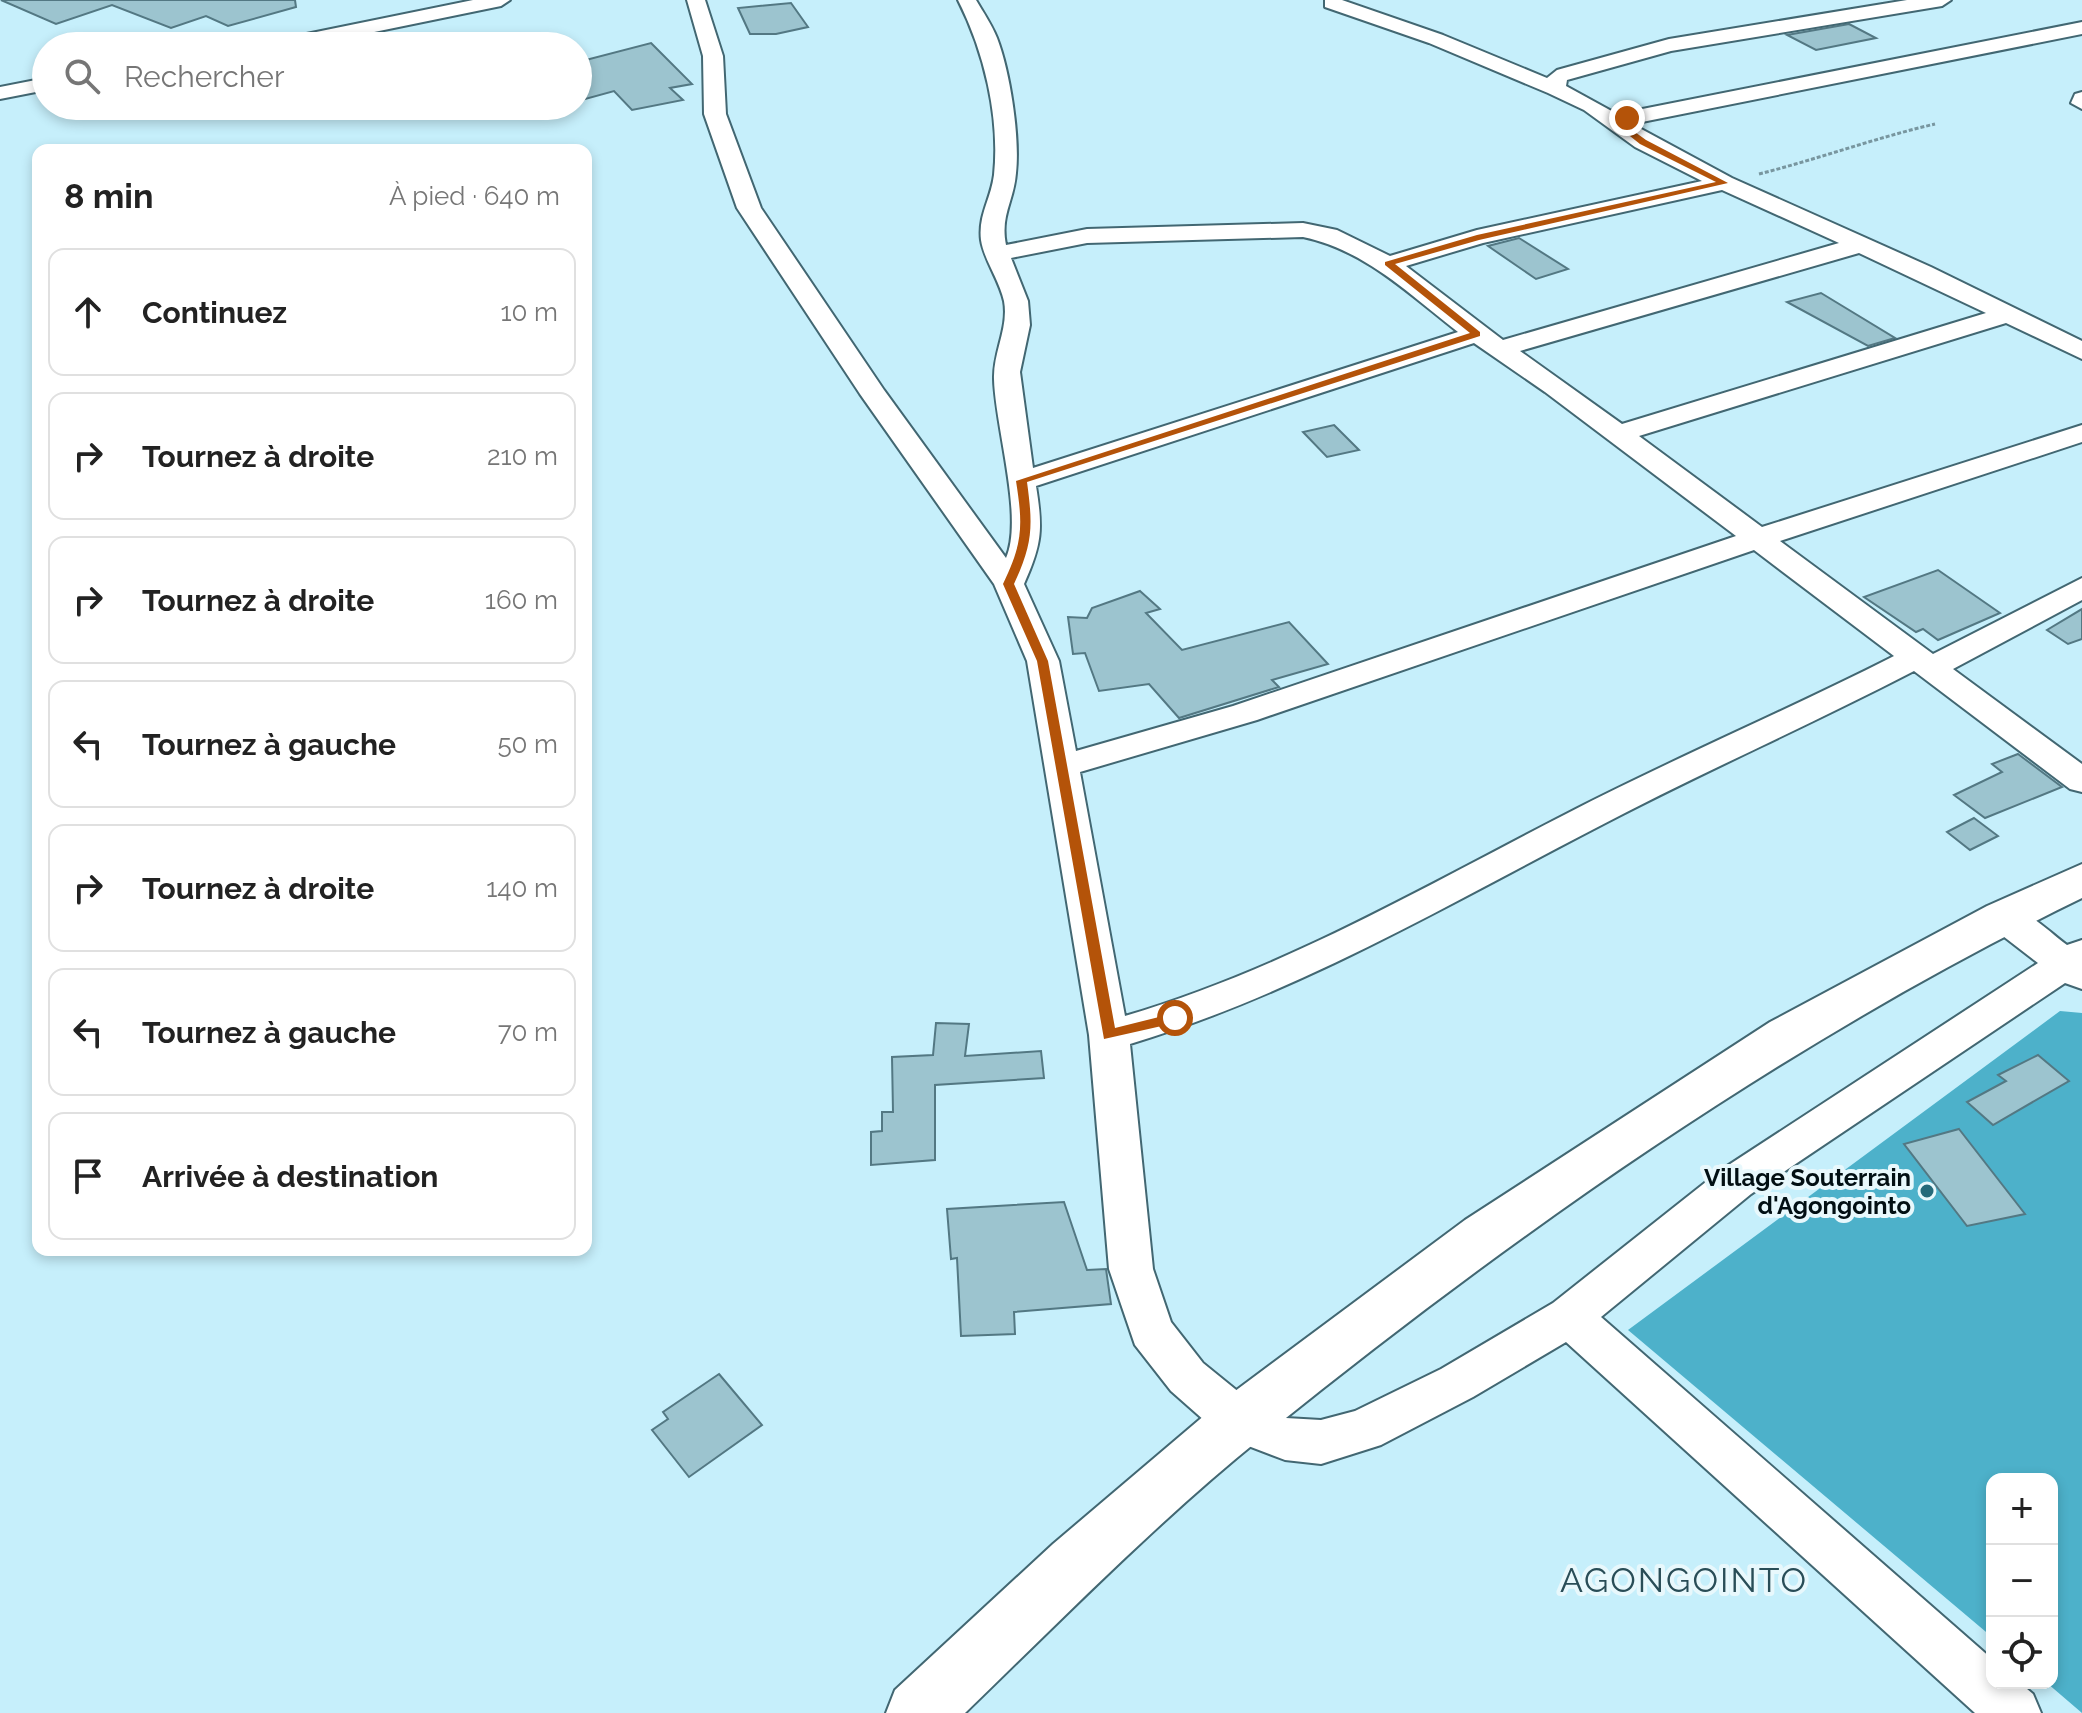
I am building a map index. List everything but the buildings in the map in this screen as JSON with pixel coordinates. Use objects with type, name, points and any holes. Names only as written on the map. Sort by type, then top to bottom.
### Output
[{"type":"main road","points":[[918,1713],[1075,1565],[1239,1421],[1484,1236],[1787,1035],[2003,917],[2082,879]]},
{"type":"street","points":[[345,32],[501,0]]},
{"type":"street","points":[[696,0],[713,56],[715,114],[749,208],[873,394],[1009,584],[1043,661],[1109,1035],[1131,1269],[1151,1331],[1187,1377],[1239,1421],[1285,1439],[1321,1442],[1364,1430],[1457,1383],[1569,1317],[1736,1182],[2076,964],[2003,917]]},
{"type":"street","points":[[967,0],[987,38],[994,65],[1007,156],[1004,185],[992,214],[996,254],[1016,301],[1017,325],[1007,372],[1028,527],[1024,551],[1009,584]]},
{"type":"street","points":[[1555,89],[1558,77],[1564,74],[1669,45],[1942,0]]},
{"type":"street","points":[[1332,3],[1436,39],[1555,89],[1615,121],[1643,142],[1724,183],[2082,351]]},
{"type":"street","points":[[1615,121],[1925,62],[1976,47],[2082,28]]},
{"type":"street","points":[[0,93],[32,87]]},
{"type":"street","points":[[1388,264],[1477,237],[1724,183]]},
{"type":"street","points":[[996,254],[1087,236],[1303,230],[1318,232],[1388,264],[2082,781]]},
{"type":"street","points":[[1022,481],[1489,341],[1859,245]]},
{"type":"street","points":[[1618,434],[2007,315]]},
{"type":"street","points":[[1061,766],[1245,713],[1916,485],[2082,433]]},
{"type":"street","points":[[1109,1035],[1175,1018],[1260,987],[1349,945],[1630,796],[1923,663],[2022,622],[2082,587]]},
{"type":"street","points":[[1569,1317],[2014,1713]]},
{"type":"path","points":[[1724,183],[1840,153],[1875,138],[1935,124]]},
{"type":"shaded area","points":[[2060,1011],[2082,1013],[2082,1713],[2054,1689],[2058,1689],[2058,1473],[1986,1473],[1986,1632],[1628,1330]]},
{"type":"place","name":"Village Souterrain d'Agongointo","points":[[1927,1191]]},
{"type":"district","name":"AGONGOINTO","points":[[1684,1580]]},
{"type":"route","points":[[1175,1018],[1109,1035],[1043,661],[1009,584],[1024,551],[1028,527],[1022,481],[1477,334],[1388,264],[1477,237],[1724,183],[1643,142],[1615,121],[1627,118]]}]
